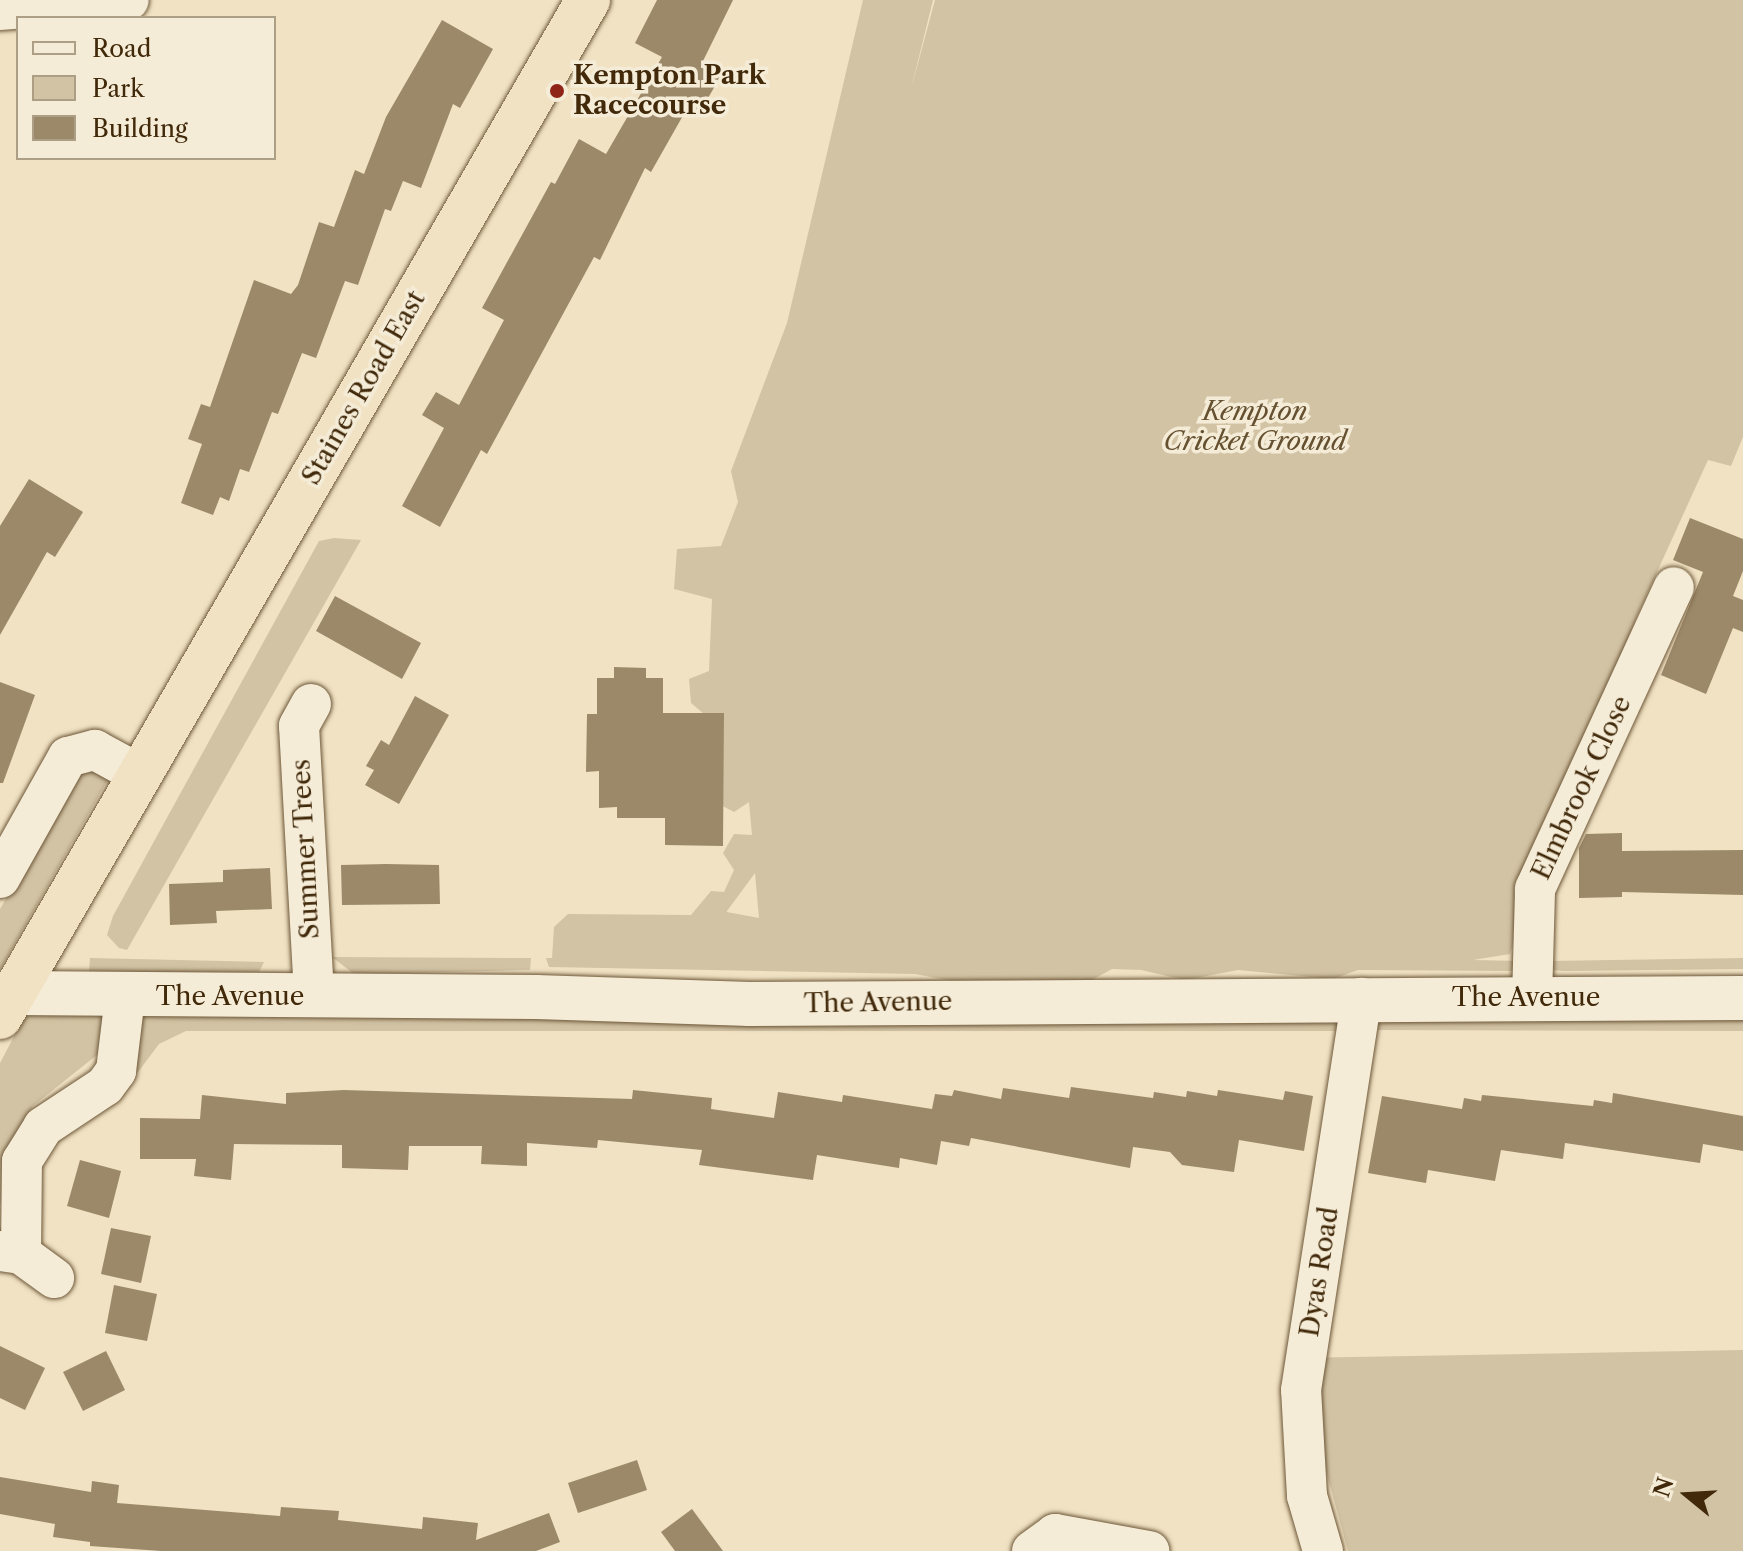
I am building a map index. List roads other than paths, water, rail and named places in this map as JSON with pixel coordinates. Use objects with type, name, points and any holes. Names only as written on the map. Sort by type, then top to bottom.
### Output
[{"type":"highway","name":"Staines Road East","points":[[7,1005],[588,0]]},
{"type":"street","points":[[0,10],[129,0]]},
{"type":"street","name":"Elmbrook Close","points":[[1532,999],[1535,889],[1674,587]]},
{"type":"street","name":"Summer Trees","points":[[311,704],[299,726],[314,997]]},
{"type":"street","points":[[0,878],[68,757],[95,750],[141,775]]},
{"type":"street","points":[[54,1278],[10,1252],[22,1161],[43,1127],[105,1086],[116,1071],[125,997]]},
{"type":"street","name":"The Avenue","points":[[7,1005],[125,997],[536,997],[750,1004],[1743,998]]},
{"type":"street","name":"Dyas Road","points":[[1316,1549],[1307,1496],[1301,1390],[1362,998]]},
{"type":"street","points":[[1032,1551],[1055,1534],[1149,1551]]},
{"type":"place","name":"Kempton Park Racecourse","points":[[557,91]]},
{"type":"park label","name":"Kempton Cricket Ground","points":[[1255,427]]}]
